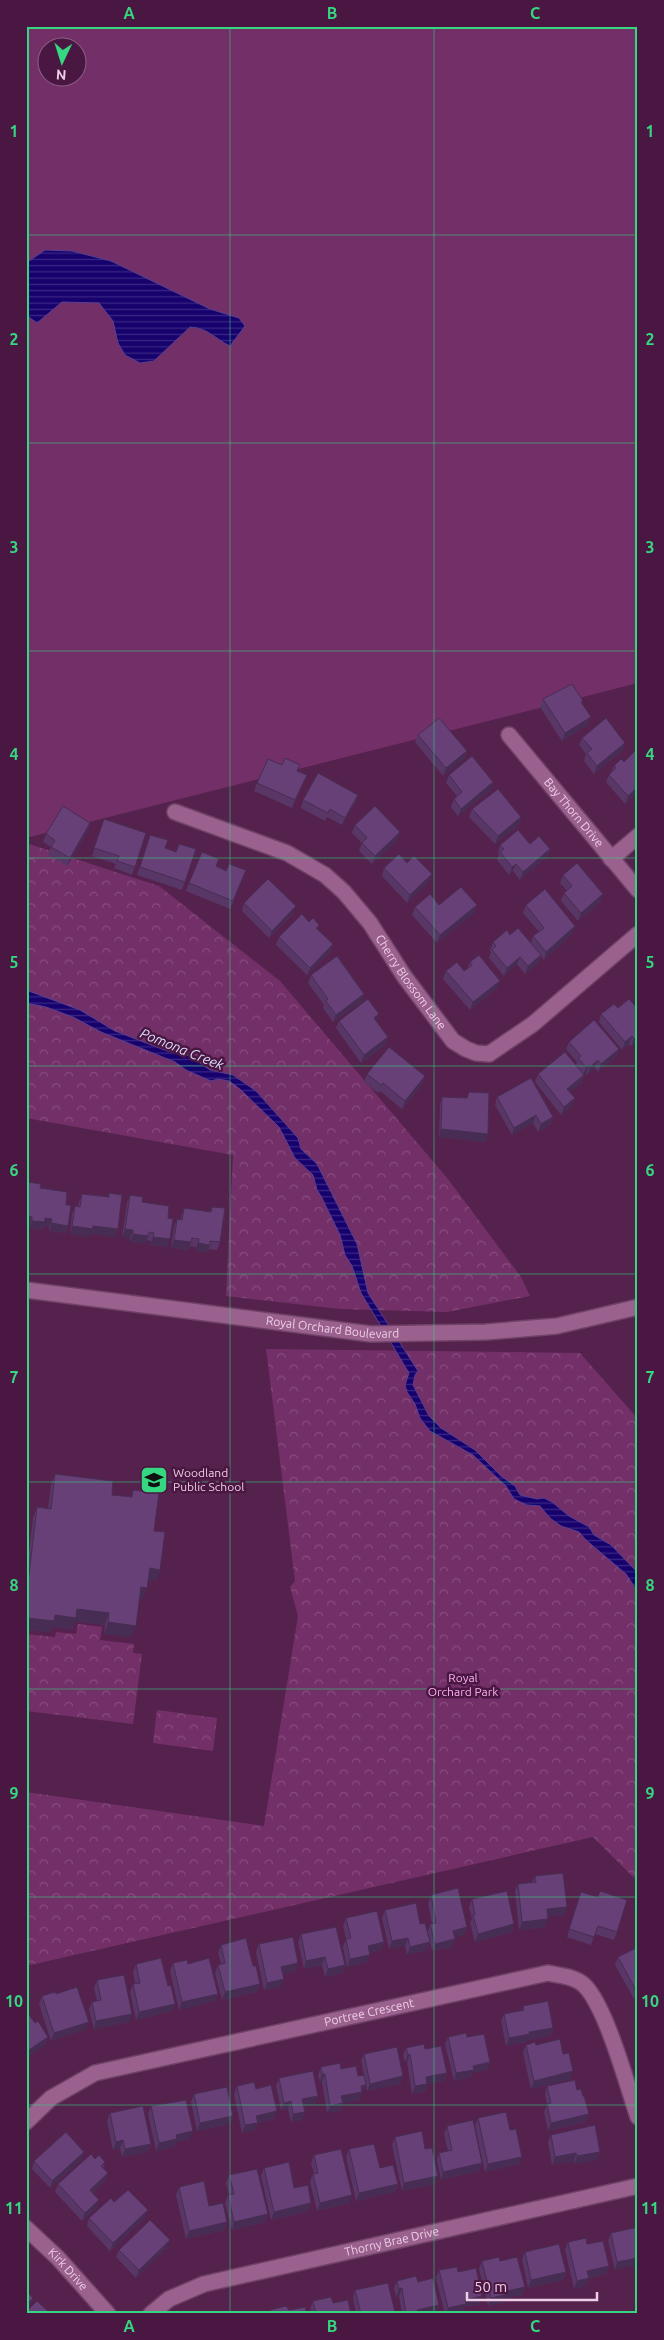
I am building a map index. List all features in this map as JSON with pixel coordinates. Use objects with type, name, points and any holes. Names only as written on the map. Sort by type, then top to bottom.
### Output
[{"type":"street","name":"Bay Thorn Drive","points":[[509,735],[610,859],[638,890]]},
{"type":"street","name":"Cherry Blossom Lane","points":[[175,812],[287,853],[325,875],[344,892],[370,923],[404,976],[453,1041],[476,1053],[489,1054],[533,1024],[638,934]]},
{"type":"street","points":[[610,859],[638,836]]},
{"type":"street","name":"Royal Orchard Boulevard","points":[[26,1290],[371,1334],[486,1332],[557,1326],[638,1307]]},
{"type":"street","name":"Portree Crescent","points":[[26,2122],[51,2098],[95,2074],[548,1973],[573,1978],[583,1984],[593,1995],[602,2012],[638,2117]]},
{"type":"street","name":"Thorny Brae Drive","points":[[152,2314],[169,2299],[204,2284],[638,2186]]},
{"type":"street","name":"Kirk Drive","points":[[26,2228],[58,2258],[108,2314]]},
{"type":"green space","points":[[26,26],[638,26],[638,683],[26,838]]},
{"type":"green space","points":[[26,843],[159,886],[280,981],[448,1179],[521,1277],[530,1296],[447,1312],[340,1309],[226,1296],[233,1155],[26,1118]]},
{"type":"green space","name":"Royal Orchard Park","points":[[266,1349],[580,1353],[638,1419],[638,1882],[593,1837],[26,1966],[26,1792],[264,1826],[298,1616],[290,1587],[295,1581]]},
{"type":"green space","points":[[78,1624],[102,1627],[100,1640],[134,1644],[133,1653],[142,1654],[133,1724],[26,1711],[26,1634],[55,1637],[56,1632],[76,1634]]},
{"type":"green space","points":[[157,1710],[217,1718],[213,1751],[153,1743]]},
{"type":"shaded area","points":[[45,250],[72,251],[111,261],[210,309],[239,318],[245,326],[230,346],[202,329],[190,327],[154,361],[140,363],[125,355],[118,343],[113,321],[99,303],[62,302],[37,323],[26,315],[26,263]]},
{"type":"shaded area","points":[[26,990],[80,1010],[115,1031],[167,1051],[190,1056],[210,1070],[233,1075],[256,1091],[298,1138],[301,1149],[317,1164],[357,1244],[368,1293],[418,1371],[413,1385],[429,1416],[441,1428],[475,1450],[501,1476],[515,1486],[520,1495],[537,1499],[544,1498],[552,1502],[569,1516],[589,1527],[594,1535],[611,1545],[638,1573],[638,1592],[626,1574],[579,1532],[561,1526],[550,1518],[540,1506],[527,1505],[514,1499],[506,1486],[473,1455],[430,1431],[420,1418],[415,1404],[407,1392],[405,1385],[409,1373],[361,1293],[352,1266],[345,1255],[340,1235],[317,1190],[313,1175],[295,1158],[279,1127],[240,1089],[229,1081],[218,1079],[211,1081],[186,1070],[175,1062],[101,1032],[73,1017],[46,1007],[26,1003]]},
{"type":"building","points":[[572,684],[591,717],[565,733],[543,699]]},
{"type":"building","points":[[439,718],[467,751],[446,768],[418,735]]},
{"type":"building","points":[[606,718],[625,743],[597,766],[587,753],[592,749],[582,738]]},
{"type":"building","points":[[638,748],[638,787],[628,796],[609,775],[621,759],[624,762]]},
{"type":"building","points":[[472,756],[493,782],[461,809],[454,799],[462,792],[449,775]]},
{"type":"building","points":[[285,758],[300,765],[297,771],[307,775],[295,800],[257,783],[268,759],[282,765]]},
{"type":"building","points":[[318,773],[358,795],[345,818],[330,809],[328,813],[303,800]]},
{"type":"building","points":[[498,789],[521,817],[498,836],[472,809]]},
{"type":"building","points":[[63,806],[90,823],[70,858],[51,847],[55,840],[46,834]]},
{"type":"building","points":[[375,806],[400,832],[375,856],[362,843],[367,838],[355,825]]},
{"type":"building","points":[[104,819],[146,833],[135,867],[117,861],[119,856],[94,848]]},
{"type":"building","points":[[518,830],[530,844],[539,836],[550,849],[523,872],[516,864],[512,867],[500,852],[504,849],[500,845]]},
{"type":"building","points":[[150,835],[168,840],[165,848],[176,852],[179,844],[196,849],[185,882],[140,867]]},
{"type":"building","points":[[202,852],[219,859],[216,866],[226,871],[229,864],[246,870],[233,901],[189,883]]},
{"type":"building","points":[[399,854],[407,863],[414,856],[432,874],[410,895],[384,868]]},
{"type":"building","points":[[577,863],[603,894],[581,913],[564,893],[572,886],[563,875]]},
{"type":"building","points":[[268,879],[296,906],[272,931],[244,903]]},
{"type":"building","points":[[461,887],[477,905],[440,935],[415,907],[430,894],[439,905]]},
{"type":"building","points":[[545,889],[575,926],[546,952],[533,936],[544,928],[526,905]]},
{"type":"building","points":[[302,914],[309,922],[313,918],[319,925],[316,928],[333,944],[310,968],[279,937]]},
{"type":"building","points":[[518,928],[541,955],[528,966],[520,957],[507,968],[492,950],[496,946],[493,942],[507,930],[510,935]]},
{"type":"building","points":[[479,955],[500,981],[473,1002],[446,971],[457,962],[464,971],[472,965],[470,962]]},
{"type":"building","points":[[337,956],[364,994],[336,1015],[326,1001],[328,999],[311,975]]},
{"type":"building","points":[[368,999],[379,1014],[374,1018],[388,1037],[364,1055],[339,1021]]},
{"type":"building","points":[[629,999],[638,1009],[638,1035],[634,1039],[632,1036],[625,1042],[601,1014],[614,1004],[618,1008]]},
{"type":"building","points":[[594,1020],[619,1049],[601,1064],[598,1060],[590,1067],[589,1065],[586,1067],[578,1058],[581,1056],[569,1042]]},
{"type":"building","points":[[389,1047],[425,1076],[405,1101],[383,1083],[381,1085],[367,1074]]},
{"type":"building","points":[[565,1052],[584,1075],[567,1089],[575,1098],[564,1107],[538,1074]]},
{"type":"building","points":[[531,1078],[553,1117],[541,1124],[536,1115],[514,1128],[497,1097]]},
{"type":"building","points":[[469,1092],[489,1093],[488,1134],[441,1129],[442,1097],[467,1098]]},
{"type":"building","points":[[28,1182],[41,1184],[40,1188],[67,1192],[66,1205],[71,1205],[68,1226],[51,1223],[52,1219],[45,1218],[45,1222],[32,1221],[32,1217],[26,1216]]},
{"type":"building","points":[[109,1193],[122,1195],[118,1229],[93,1226],[93,1229],[72,1226],[75,1206],[80,1207],[82,1194],[109,1197]]},
{"type":"building","points":[[130,1195],[143,1197],[142,1202],[169,1206],[168,1218],[173,1219],[170,1239],[153,1237],[154,1233],[149,1232],[148,1236],[133,1234],[133,1230],[125,1229]]},
{"type":"building","points":[[212,1207],[225,1208],[220,1242],[210,1241],[210,1245],[198,1243],[199,1239],[192,1238],[191,1242],[174,1240],[177,1219],[182,1220],[184,1208],[211,1212]]},
{"type":"building","points":[[55,1474],[113,1481],[112,1495],[132,1497],[133,1490],[159,1493],[154,1531],[165,1532],[160,1570],[150,1568],[147,1588],[141,1587],[136,1626],[108,1622],[109,1613],[77,1609],[76,1618],[55,1615],[54,1621],[26,1618],[26,1600],[37,1507],[51,1509]]},
{"type":"building","points":[[563,1873],[567,1907],[547,1909],[548,1919],[522,1922],[518,1884],[536,1882],[535,1876]]},
{"type":"building","points":[[458,1888],[467,1927],[453,1931],[455,1939],[435,1944],[430,1924],[436,1923],[431,1895]]},
{"type":"building","points":[[507,1891],[514,1924],[478,1934],[473,1915],[475,1915],[472,1899]]},
{"type":"building","points":[[600,1891],[627,1900],[617,1932],[598,1926],[594,1937],[569,1929],[581,1892],[598,1897]]},
{"type":"building","points":[[416,1903],[420,1924],[425,1923],[430,1942],[410,1947],[408,1938],[392,1941],[385,1910]]},
{"type":"building","points":[[377,1911],[384,1942],[368,1946],[370,1955],[350,1959],[346,1939],[351,1938],[346,1918]]},
{"type":"building","points":[[336,1927],[345,1965],[328,1969],[325,1957],[306,1961],[301,1934]]},
{"type":"building","points":[[293,1937],[298,1963],[281,1967],[284,1979],[267,1983],[259,1944]]},
{"type":"building","points":[[246,1938],[260,1984],[225,1992],[218,1965],[225,1963],[221,1945]]},
{"type":"building","points":[[638,1947],[638,1991],[637,1992],[618,1957]]},
{"type":"building","points":[[161,1958],[168,1986],[171,1985],[175,2004],[139,2012],[133,1984],[140,1983],[136,1964]]},
{"type":"building","points":[[209,1958],[218,1994],[182,2002],[173,1963],[187,1960],[188,1964]]},
{"type":"building","points":[[124,1975],[132,2014],[96,2021],[92,2002],[101,2000],[97,1980]]},
{"type":"building","points":[[77,1987],[89,2022],[54,2033],[42,1996],[55,1992],[56,1994]]},
{"type":"building","points":[[548,2001],[553,2028],[509,2038],[504,2014],[524,2010],[523,2006]]},
{"type":"building","points":[[26,2011],[35,2023],[38,2021],[48,2037],[26,2052]]},
{"type":"building","points":[[466,2033],[467,2037],[484,2034],[490,2062],[473,2066],[474,2070],[456,2073],[448,2037]]},
{"type":"building","points":[[560,2039],[563,2054],[569,2053],[573,2071],[534,2081],[526,2045],[535,2042],[536,2045]]},
{"type":"building","points":[[424,2044],[425,2049],[441,2046],[447,2073],[426,2077],[427,2084],[415,2086],[410,2054],[408,2055],[406,2048]]},
{"type":"building","points":[[397,2047],[403,2076],[370,2084],[364,2054]]},
{"type":"building","points":[[340,2063],[341,2069],[356,2066],[358,2076],[364,2075],[366,2085],[361,2086],[362,2092],[341,2096],[343,2103],[330,2106],[325,2074],[322,2074],[321,2067]]},
{"type":"building","points":[[313,2071],[318,2096],[302,2099],[305,2112],[293,2114],[291,2101],[284,2103],[279,2078]]},
{"type":"building","points":[[575,2080],[577,2090],[581,2089],[584,2096],[589,2114],[551,2123],[547,2104],[551,2103],[547,2086]]},
{"type":"building","points":[[254,2082],[256,2089],[271,2085],[277,2111],[256,2116],[258,2123],[245,2125],[237,2086]]},
{"type":"building","points":[[227,2087],[233,2116],[200,2123],[194,2094]]},
{"type":"building","points":[[186,2100],[193,2131],[176,2135],[177,2139],[159,2143],[151,2106]]},
{"type":"building","points":[[143,2106],[151,2144],[125,2149],[123,2140],[116,2142],[110,2113]]},
{"type":"building","points":[[506,2112],[510,2130],[516,2129],[522,2157],[488,2164],[478,2118]]},
{"type":"building","points":[[473,2120],[482,2163],[443,2172],[439,2153],[452,2150],[447,2126]]},
{"type":"building","points":[[595,2125],[600,2152],[577,2156],[576,2153],[555,2157],[551,2135]]},
{"type":"building","points":[[422,2131],[425,2149],[432,2148],[438,2176],[404,2183],[395,2137]]},
{"type":"building","points":[[66,2132],[84,2152],[52,2181],[34,2161]]},
{"type":"building","points":[[374,2144],[380,2168],[393,2165],[398,2184],[359,2193],[349,2149]]},
{"type":"building","points":[[341,2149],[352,2195],[320,2203],[313,2174],[318,2173],[314,2155]]},
{"type":"building","points":[[91,2154],[95,2159],[99,2155],[105,2162],[101,2166],[108,2173],[90,2190],[99,2200],[85,2213],[58,2184]]},
{"type":"building","points":[[289,2162],[294,2188],[308,2185],[311,2203],[274,2212],[264,2168]]},
{"type":"building","points":[[257,2169],[268,2214],[234,2222],[228,2195],[234,2194],[229,2175]]},
{"type":"building","points":[[204,2181],[209,2206],[223,2203],[227,2222],[189,2231],[179,2187]]},
{"type":"building","points":[[128,2190],[148,2210],[113,2243],[89,2218],[111,2198],[114,2202]]},
{"type":"building","points":[[150,2220],[170,2240],[139,2270],[119,2250]]},
{"type":"building","points":[[638,2227],[638,2258],[617,2262],[611,2233]]},
{"type":"building","points":[[586,2238],[587,2244],[603,2241],[609,2266],[587,2271],[589,2278],[577,2281],[568,2242]]},
{"type":"building","points":[[559,2244],[566,2272],[531,2280],[525,2252]]},
{"type":"building","points":[[499,2257],[500,2261],[517,2257],[525,2287],[507,2291],[508,2294],[491,2298],[482,2261]]},
{"type":"building","points":[[457,2267],[458,2272],[476,2268],[482,2296],[465,2300],[466,2304],[448,2308],[439,2270]]},
{"type":"building","points":[[416,2276],[418,2282],[433,2278],[439,2305],[417,2310],[418,2314],[406,2314],[402,2288],[399,2289],[397,2281]]},
{"type":"building","points":[[388,2283],[395,2312],[361,2314],[355,2290]]},
{"type":"building","points":[[26,2291],[33,2298],[26,2305]]},
{"type":"building","points":[[331,2297],[333,2303],[348,2300],[351,2314],[316,2314],[313,2301]]},
{"type":"building","points":[[37,2301],[51,2314],[26,2314]]},
{"type":"building","points":[[286,2306],[289,2310],[305,2307],[307,2314],[271,2314],[270,2310]]},
{"type":"place","name":"Woodland Public School","points":[[154,1480]]},
{"type":"water label","name":"Pomona Creek","points":[[182,1049]]}]
